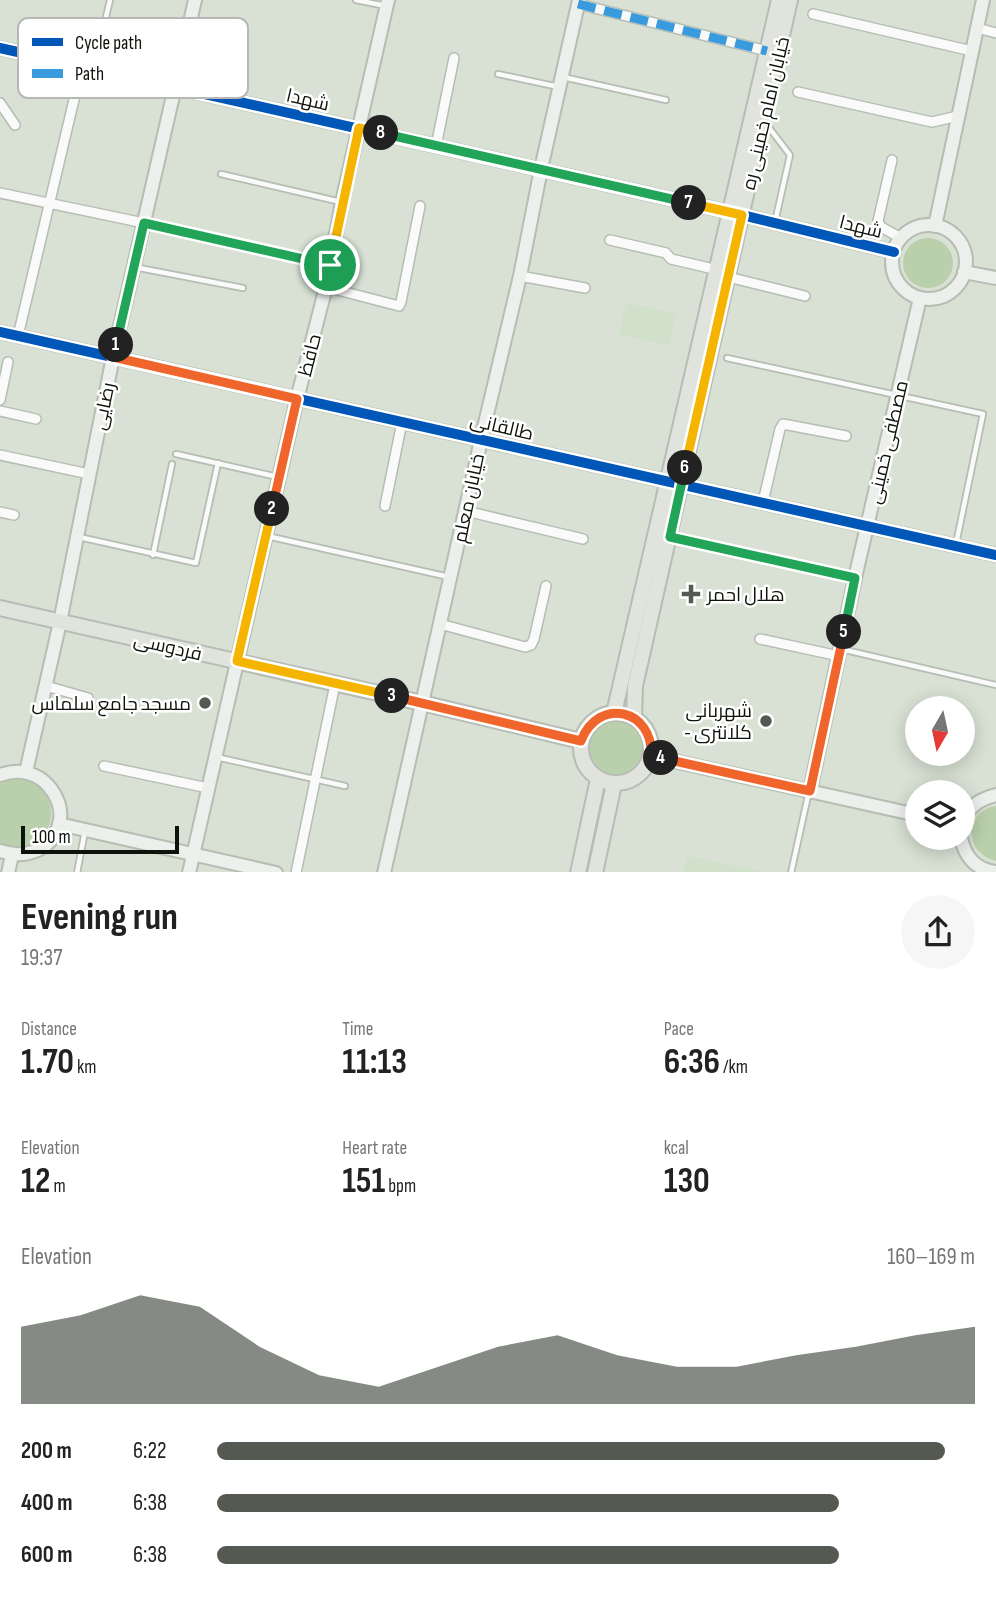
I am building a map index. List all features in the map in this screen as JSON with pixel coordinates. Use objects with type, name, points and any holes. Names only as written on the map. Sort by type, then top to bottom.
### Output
[{"type":"main road","name":"خیابان امام خمینی ره","points":[[614,713],[674,483],[723,273],[779,0]]},
{"type":"main road","name":"خیابان امام خمینی ره","points":[[736,213],[763,120],[790,0]]},
{"type":"main road","name":"خیابان امام خمینی ره","points":[[634,718],[635,686],[670,537],[674,483]]},
{"type":"main road","name":"فردوسی","points":[[0,608],[581,741]]},
{"type":"main road","points":[[614,713],[634,718],[649,734],[651,756],[647,766],[641,774],[624,783],[614,784],[598,779],[583,763],[580,752],[581,741],[590,724],[597,718],[614,713]]},
{"type":"main road","points":[[578,872],[598,779]]},
{"type":"main road","points":[[595,872],[614,784]]},
{"type":"street","name":"رضایی","points":[[190,18],[194,0]]},
{"type":"street","points":[[935,226],[983,0]]},
{"type":"street","points":[[578,2],[767,51]]},
{"type":"street","name":"خیابان معلم","points":[[384,872],[520,276],[578,2]]},
{"type":"street","name":"حافظ","points":[[189,872],[297,399],[326,287],[342,202],[387,3]]},
{"type":"street","points":[[813,14],[972,51]]},
{"type":"street","points":[[977,28],[996,33]]},
{"type":"street","name":"شهدا","points":[[0,48],[18,52]]},
{"type":"street","points":[[436,146],[454,58]]},
{"type":"street","points":[[798,92],[932,122],[958,116]]},
{"type":"street","points":[[18,336],[50,204],[80,98]]},
{"type":"street","name":"رضایی","points":[[26,772],[60,622],[113,357],[172,98]]},
{"type":"street","name":"شهدا","points":[[224,98],[736,213],[894,252]]},
{"type":"street","points":[[0,103],[15,125]]},
{"type":"street","points":[[892,160],[878,221],[881,227],[901,238]]},
{"type":"street","points":[[0,193],[144,223]]},
{"type":"street","points":[[326,287],[399,306],[420,206]]},
{"type":"street","points":[[935,226],[956,237],[966,258],[964,272],[961,281],[943,296],[920,298],[899,285],[892,261],[901,238],[911,230],[935,226]]},
{"type":"street","points":[[610,240],[666,253],[671,259],[805,296]]},
{"type":"street","points":[[964,272],[996,278]]},
{"type":"street","points":[[520,276],[586,288]]},
{"type":"street","name":"مصطفی خمینی","points":[[810,791],[855,578],[920,298]]},
{"type":"street","name":"طالقانی","points":[[0,332],[996,555]]},
{"type":"street","points":[[0,400],[8,362]]},
{"type":"street","points":[[0,411],[36,419]]},
{"type":"street","points":[[385,506],[402,422]]},
{"type":"street","points":[[763,502],[783,424],[846,436]]},
{"type":"street","points":[[0,455],[89,474]]},
{"type":"street","points":[[466,511],[583,539]]},
{"type":"street","points":[[0,512],[14,515]]},
{"type":"street","points":[[670,537],[855,578]]},
{"type":"street","points":[[440,624],[525,647],[531,645],[546,586]]},
{"type":"street","points":[[760,639],[840,653]]},
{"type":"street","points":[[296,872],[335,684]]},
{"type":"street","points":[[46,686],[88,698]]},
{"type":"street","points":[[651,756],[905,812]]},
{"type":"street","points":[[104,766],[208,788]]},
{"type":"street","points":[[0,775],[13,771],[39,777],[49,785],[59,809],[59,824],[45,845],[34,852],[21,855],[6,853],[8,872]]},
{"type":"street","points":[[975,804],[984,798],[996,795]]},
{"type":"street","points":[[59,824],[272,872]]},
{"type":"street","points":[[965,850],[970,859],[992,872]]},
{"type":"lane","points":[[104,18],[110,0]]},
{"type":"lane","points":[[356,0],[387,3]]},
{"type":"lane","points":[[498,74],[666,100]]},
{"type":"lane","points":[[763,120],[790,155],[775,223]]},
{"type":"lane","points":[[221,174],[342,202]]},
{"type":"lane","points":[[144,223],[330,265]]},
{"type":"lane","points":[[134,267],[243,288]]},
{"type":"lane","points":[[727,358],[983,414],[956,546]]},
{"type":"lane","points":[[176,454],[279,477]]},
{"type":"lane","points":[[77,536],[196,564],[218,463]]},
{"type":"lane","points":[[153,555],[172,464]]},
{"type":"lane","points":[[266,536],[450,578]]},
{"type":"lane","points":[[840,653],[996,685]]},
{"type":"lane","points":[[215,757],[345,786]]},
{"type":"lane","name":"مصطفی خمینی","points":[[791,872],[810,791]]},
{"type":"lane","points":[[77,872],[86,830]]},
{"type":"shaded area","points":[[928,238],[946,245],[953,263],[946,281],[928,288],[910,281],[903,263],[910,245]]},
{"type":"shaded area","points":[[626,303],[676,313],[670,345],[619,335]]},
{"type":"shaded area","points":[[616,719],[633,724],[641,732],[646,749],[641,766],[633,774],[616,779],[599,774],[591,766],[586,749],[591,732],[599,724]]},
{"type":"shaded area","points":[[19,778],[37,786],[47,797],[51,811],[49,825],[42,837],[31,846],[17,849],[0,845],[0,782]]},
{"type":"shaded area","points":[[996,806],[996,861],[985,857],[975,845],[975,821],[985,810]]},
{"type":"shaded area","points":[[687,856],[765,872],[683,872]]},
{"type":"marked path","points":[[578,4],[767,51]]},
{"type":"cycle path","points":[[0,48],[18,52]]},
{"type":"cycle path","points":[[222,98],[742,215],[894,252]]},
{"type":"cycle path","points":[[0,332],[996,555]]},
{"type":"place","name":"هلال احمر","points":[[691,594]]},
{"type":"place","name":"مسجد جامع سلماس","points":[[205,703]]},
{"type":"place","name":"شهربانی - کلانتری","points":[[766,721]]},
{"type":"route","points":[[359,128],[742,215],[670,537],[855,578],[810,791],[651,756],[649,734],[643,725],[625,714],[606,714],[597,718],[584,732],[581,741],[237,661],[297,399],[113,357],[144,223],[330,265],[359,128]]}]
